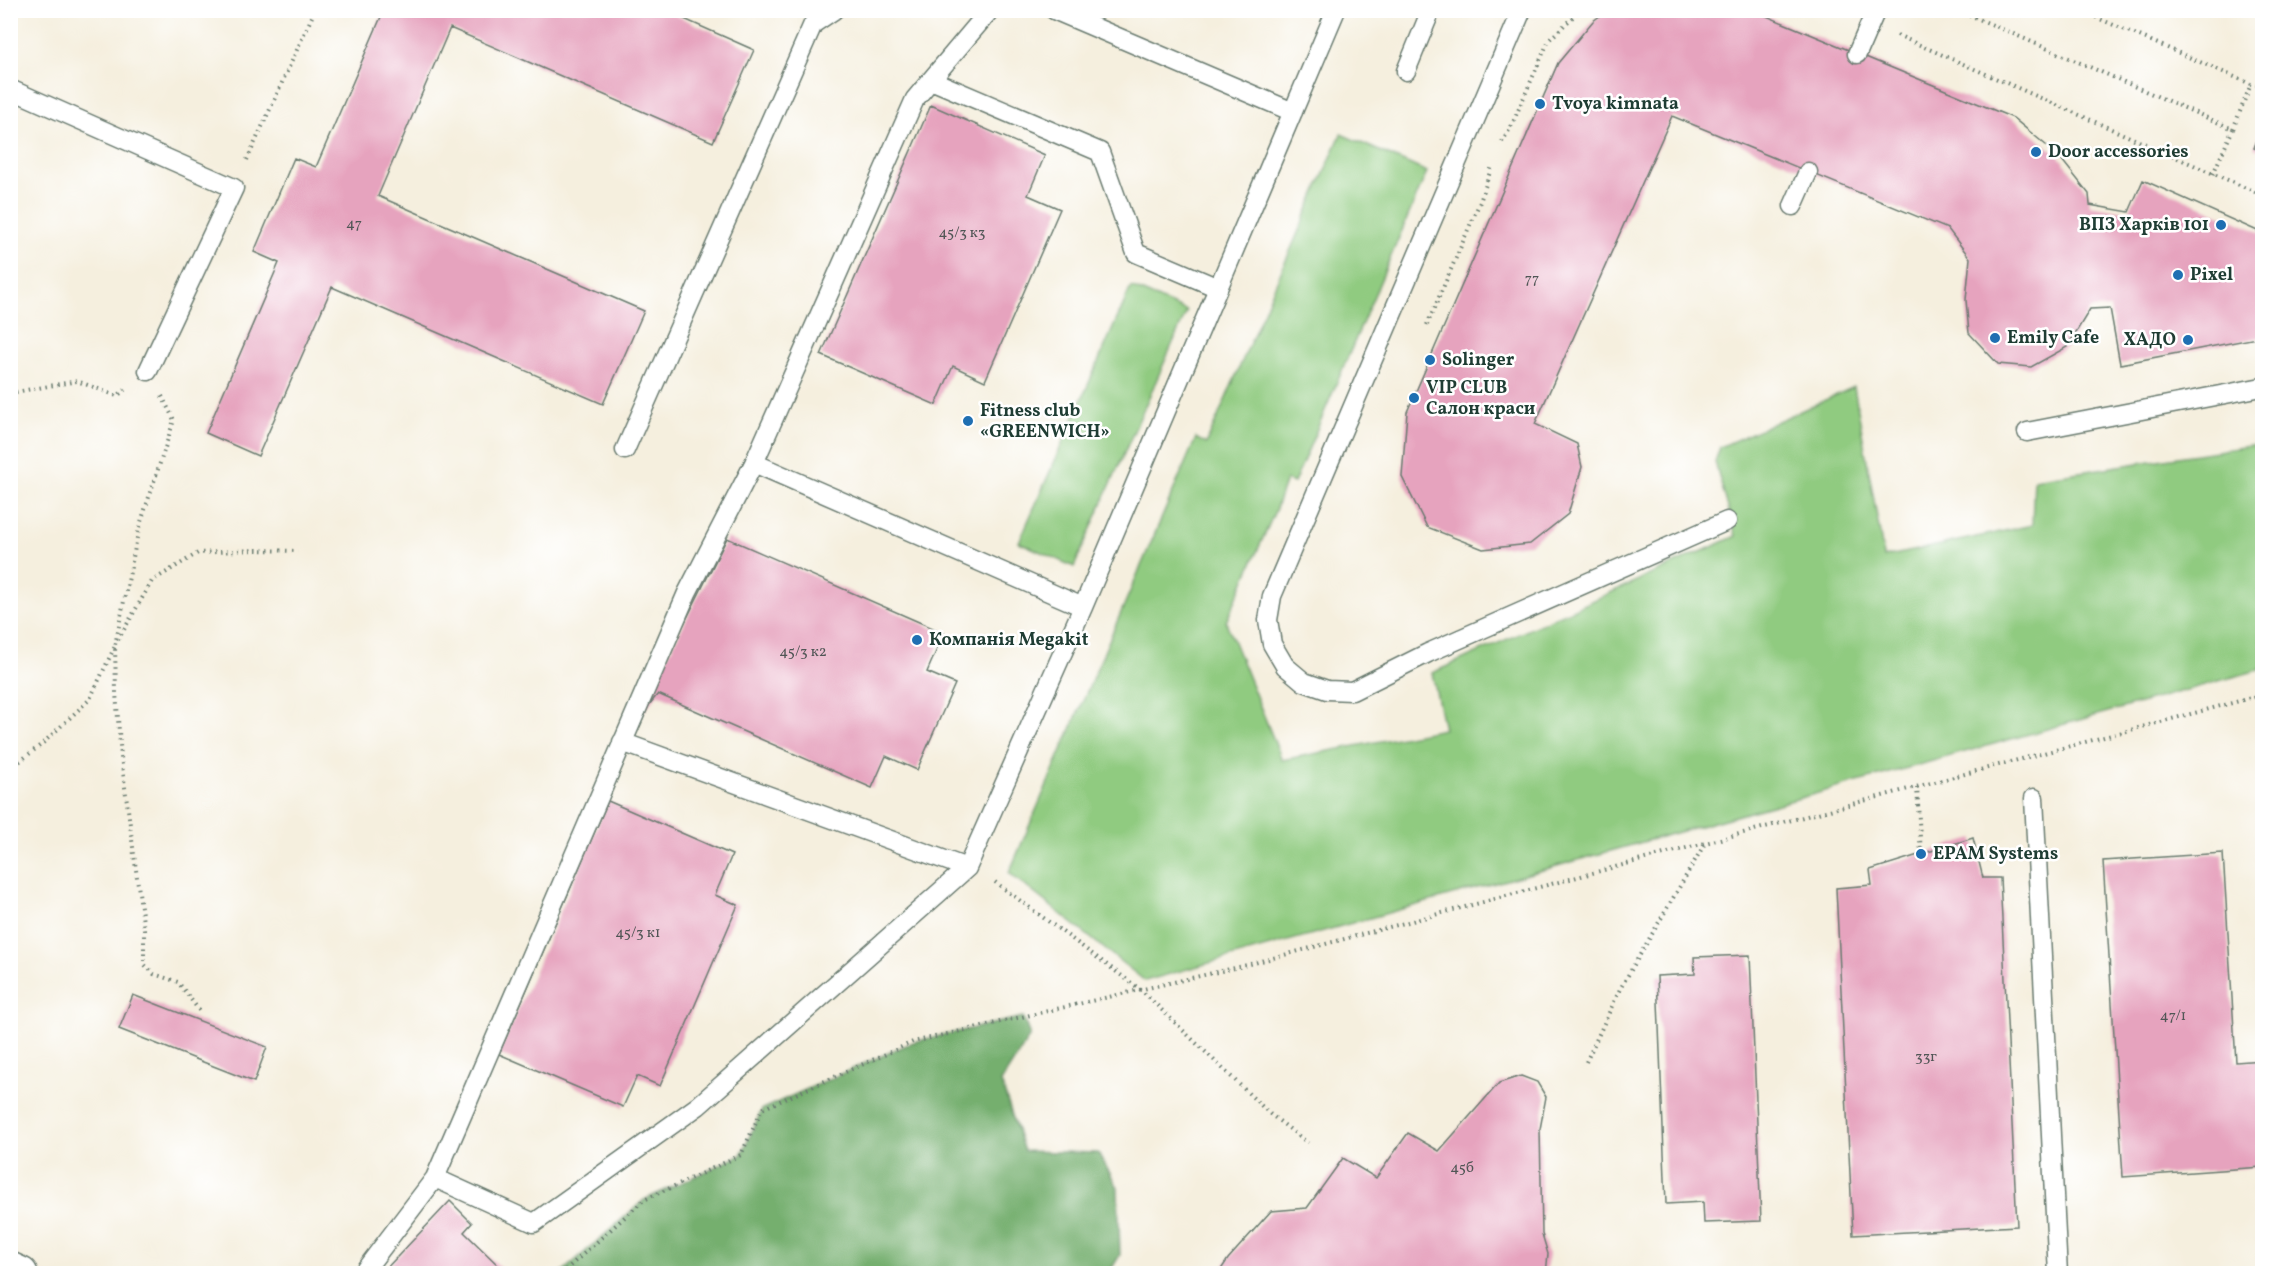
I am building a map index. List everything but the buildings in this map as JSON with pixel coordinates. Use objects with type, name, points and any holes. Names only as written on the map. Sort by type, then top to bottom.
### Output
[{"type":"street","points":[[10,1269],[21,1274]]},
{"type":"lane","points":[[626,450],[813,24],[834,10]]},
{"type":"lane","points":[[362,1274],[435,1178],[687,593],[754,463],[915,99],[990,10]]},
{"type":"lane","points":[[1054,10],[1293,112]]},
{"type":"lane","points":[[435,1178],[534,1223],[698,1106],[967,868],[1083,607],[1336,10]]},
{"type":"lane","points":[[1406,71],[1431,10]]},
{"type":"lane","points":[[1522,10],[1272,596],[1268,620],[1272,644],[1285,666],[1304,682],[1327,690],[1352,691],[1428,653],[1727,521]]},
{"type":"lane","points":[[1857,54],[1873,17]]},
{"type":"lane","points":[[931,80],[1100,152],[1136,253],[1218,288]]},
{"type":"lane","points":[[10,89],[234,188],[148,371]]},
{"type":"lane","points":[[1793,206],[1808,172]]},
{"type":"lane","points":[[2027,432],[2262,387]]},
{"type":"lane","points":[[754,463],[1083,607]]},
{"type":"lane","points":[[628,732],[967,868]]},
{"type":"lane","points":[[2034,798],[2058,1274]]},
{"type":"path","points":[[234,188],[315,10]]},
{"type":"path","points":[[1502,142],[1510,129],[1549,40],[1580,10]]},
{"type":"path","points":[[1958,10],[2233,129]]},
{"type":"path","points":[[2079,10],[2251,84],[2262,86]]},
{"type":"path","points":[[1873,17],[2262,195]]},
{"type":"path","points":[[2213,174],[2251,84]]},
{"type":"path","points":[[1427,325],[1480,202],[1483,188]]},
{"type":"path","points":[[10,393],[77,381],[117,396],[148,371],[174,420],[139,528],[115,645],[116,693],[121,757],[144,930],[144,964],[154,974],[178,982],[201,1013]]},
{"type":"path","points":[[10,769],[42,744],[90,699],[115,645],[152,581],[198,553],[256,550],[298,551]]},
{"type":"path","points":[[561,1274],[644,1200],[741,1155],[762,1109],[913,1042],[1239,967],[2262,695]]},
{"type":"path","points":[[1917,787],[1921,854]]},
{"type":"path","points":[[1586,1062],[1620,989],[1705,844]]},
{"type":"path","points":[[967,868],[1003,886],[1141,990],[1270,1114],[1308,1143]]},
{"type":"green space","points":[[1341,134],[1427,172],[1294,483],[1286,480],[1275,511],[1226,622],[1282,760],[1444,729],[1432,673],[1736,536],[1715,462],[1720,447],[1854,387],[1884,557],[2032,525],[2034,479],[2262,444],[2262,669],[1145,981],[1009,873],[1196,438],[1206,444]]},
{"type":"green space","points":[[1131,287],[1187,311],[1074,567],[1019,542]]},
{"type":"green space","points":[[1023,1017],[1030,1036],[1001,1082],[1024,1151],[1098,1153],[1118,1187],[1120,1255],[1109,1273],[561,1273],[644,1200],[741,1155],[762,1109],[913,1042]]},
{"type":"place","name":"Tvoya kimnata","points":[[1540,104]]},
{"type":"place","name":"Door accessories","points":[[2036,152]]},
{"type":"place","name":"ВПЗ Харків 101","points":[[2221,225]]},
{"type":"place","name":"Pixel","points":[[2178,275]]},
{"type":"place","name":"Emily Cafe","points":[[1995,338]]},
{"type":"place","name":"ХАДО","points":[[2188,340]]},
{"type":"place","name":"Solinger","points":[[1430,360]]},
{"type":"place","name":"VIP CLUB Салон краси","points":[[1414,398]]},
{"type":"place","name":"Fitness club «GREENWICH»","points":[[968,421]]},
{"type":"place","name":"Компанія Megakit","points":[[917,640]]},
{"type":"place","name":"EPAM Systems","points":[[1921,854]]}]
